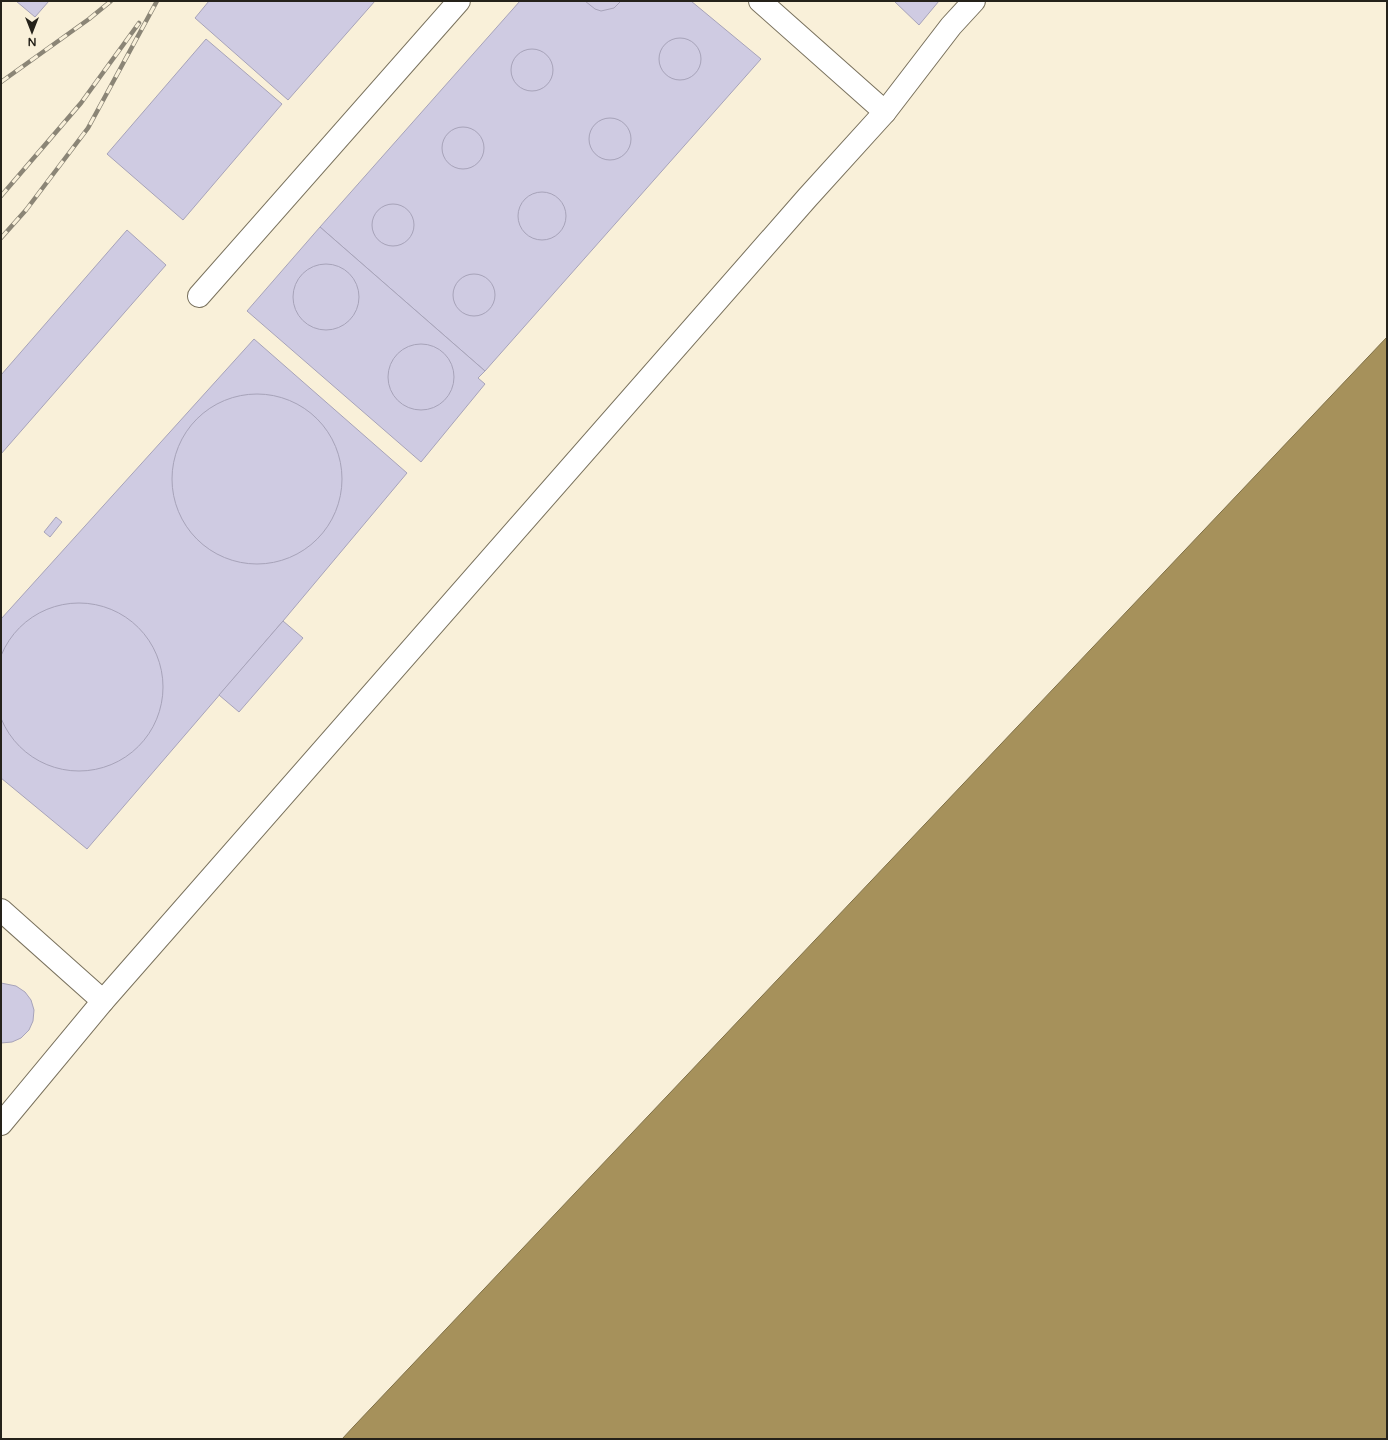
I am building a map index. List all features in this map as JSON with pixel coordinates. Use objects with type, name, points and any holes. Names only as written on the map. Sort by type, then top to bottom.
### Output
[{"type":"lane","points":[[199,296],[459,1]]},
{"type":"lane","points":[[760,1],[886,112]]},
{"type":"lane","points":[[1,1124],[103,1001],[801,204],[886,112],[951,26],[974,1]]},
{"type":"lane","points":[[1,910],[103,1001]]},
{"type":"shaded area","points":[[1387,337],[1387,1439],[342,1439],[355,1425]]},
{"type":"building","points":[[16,1],[49,1],[35,17]]},
{"type":"building","points":[[209,1],[375,1],[288,100],[195,18]]},
{"type":"building","points":[[520,1],[691,1],[761,59],[485,371],[320,227]]},
{"type":"building","points":[[585,1],[621,1],[614,8],[601,11],[595,9]]},
{"type":"building","points":[[894,1],[939,1],[919,25]]},
{"type":"building","points":[[676,38],[684,38],[692,41],[698,47],[701,59],[698,71],[692,77],[684,80],[676,80],[668,77],[662,71],[659,63],[659,55],[662,47],[668,41]]},
{"type":"building","points":[[206,39],[282,104],[183,220],[107,154]]},
{"type":"building","points":[[528,49],[536,49],[544,52],[550,58],[553,70],[550,82],[544,88],[536,91],[528,91],[520,88],[514,82],[511,74],[511,66],[514,58],[520,52]]},
{"type":"building","points":[[606,118],[614,118],[622,121],[628,127],[631,139],[628,151],[622,157],[614,160],[606,160],[598,157],[592,151],[589,143],[589,135],[592,127],[598,121]]},
{"type":"building","points":[[459,127],[467,127],[475,130],[481,136],[484,148],[481,160],[475,166],[467,169],[459,169],[451,166],[445,160],[442,152],[442,144],[445,136],[451,130]]},
{"type":"building","points":[[537,192],[547,192],[559,199],[566,211],[566,221],[559,233],[547,240],[537,240],[529,236],[522,229],[518,221],[518,211],[522,203],[529,196]]},
{"type":"building","points":[[389,204],[397,204],[405,207],[411,213],[414,225],[411,237],[405,243],[397,246],[389,246],[381,243],[375,237],[372,229],[372,221],[375,213],[381,207]]},
{"type":"building","points":[[320,227],[485,371],[478,378],[485,384],[421,462],[247,311]]},
{"type":"building","points":[[127,230],[166,265],[1,454],[1,375]]},
{"type":"building","points":[[326,264],[339,267],[349,274],[356,284],[359,297],[356,310],[349,320],[339,327],[326,330],[313,327],[303,320],[296,310],[293,297],[296,284],[303,274],[313,267]]},
{"type":"building","points":[[470,274],[478,274],[486,277],[492,283],[495,295],[492,307],[486,313],[478,316],[470,316],[462,313],[456,307],[453,299],[453,291],[456,283],[462,277]]},
{"type":"building","points":[[254,339],[407,473],[283,621],[87,849],[1,778],[1,619]]},
{"type":"building","points":[[421,344],[434,347],[444,354],[451,364],[454,377],[451,390],[444,400],[434,407],[421,410],[408,407],[398,400],[391,390],[388,377],[391,364],[398,354],[408,347]]},
{"type":"building","points":[[257,394],[282,398],[297,404],[317,419],[332,439],[340,462],[342,479],[338,504],[332,519],[317,539],[297,554],[274,562],[257,564],[232,560],[217,554],[197,539],[182,519],[174,496],[172,479],[176,454],[182,439],[197,419],[217,404],[240,396]]},
{"type":"building","points":[[56,517],[62,522],[50,537],[44,532]]},
{"type":"building","points":[[79,603],[103,607],[119,613],[132,622],[144,634],[153,647],[159,663],[163,687],[159,711],[153,727],[144,740],[132,752],[119,761],[103,767],[79,771],[55,767],[39,761],[26,752],[14,740],[5,727],[-1,711],[-5,687],[-1,663],[5,647],[14,634],[26,622],[39,613],[55,607]]},
{"type":"building","points":[[283,621],[303,638],[239,712],[219,695]]},
{"type":"building","points":[[1,983],[16,986],[25,992],[31,1000],[34,1010],[33,1021],[29,1030],[21,1038],[12,1042],[1,1043]]},
{"type":"railway","points":[[1,82],[89,19],[111,1]]},
{"type":"railway","points":[[1,238],[26,210],[88,128],[157,1]]},
{"type":"railway","points":[[1,196],[81,103],[139,23]]}]
